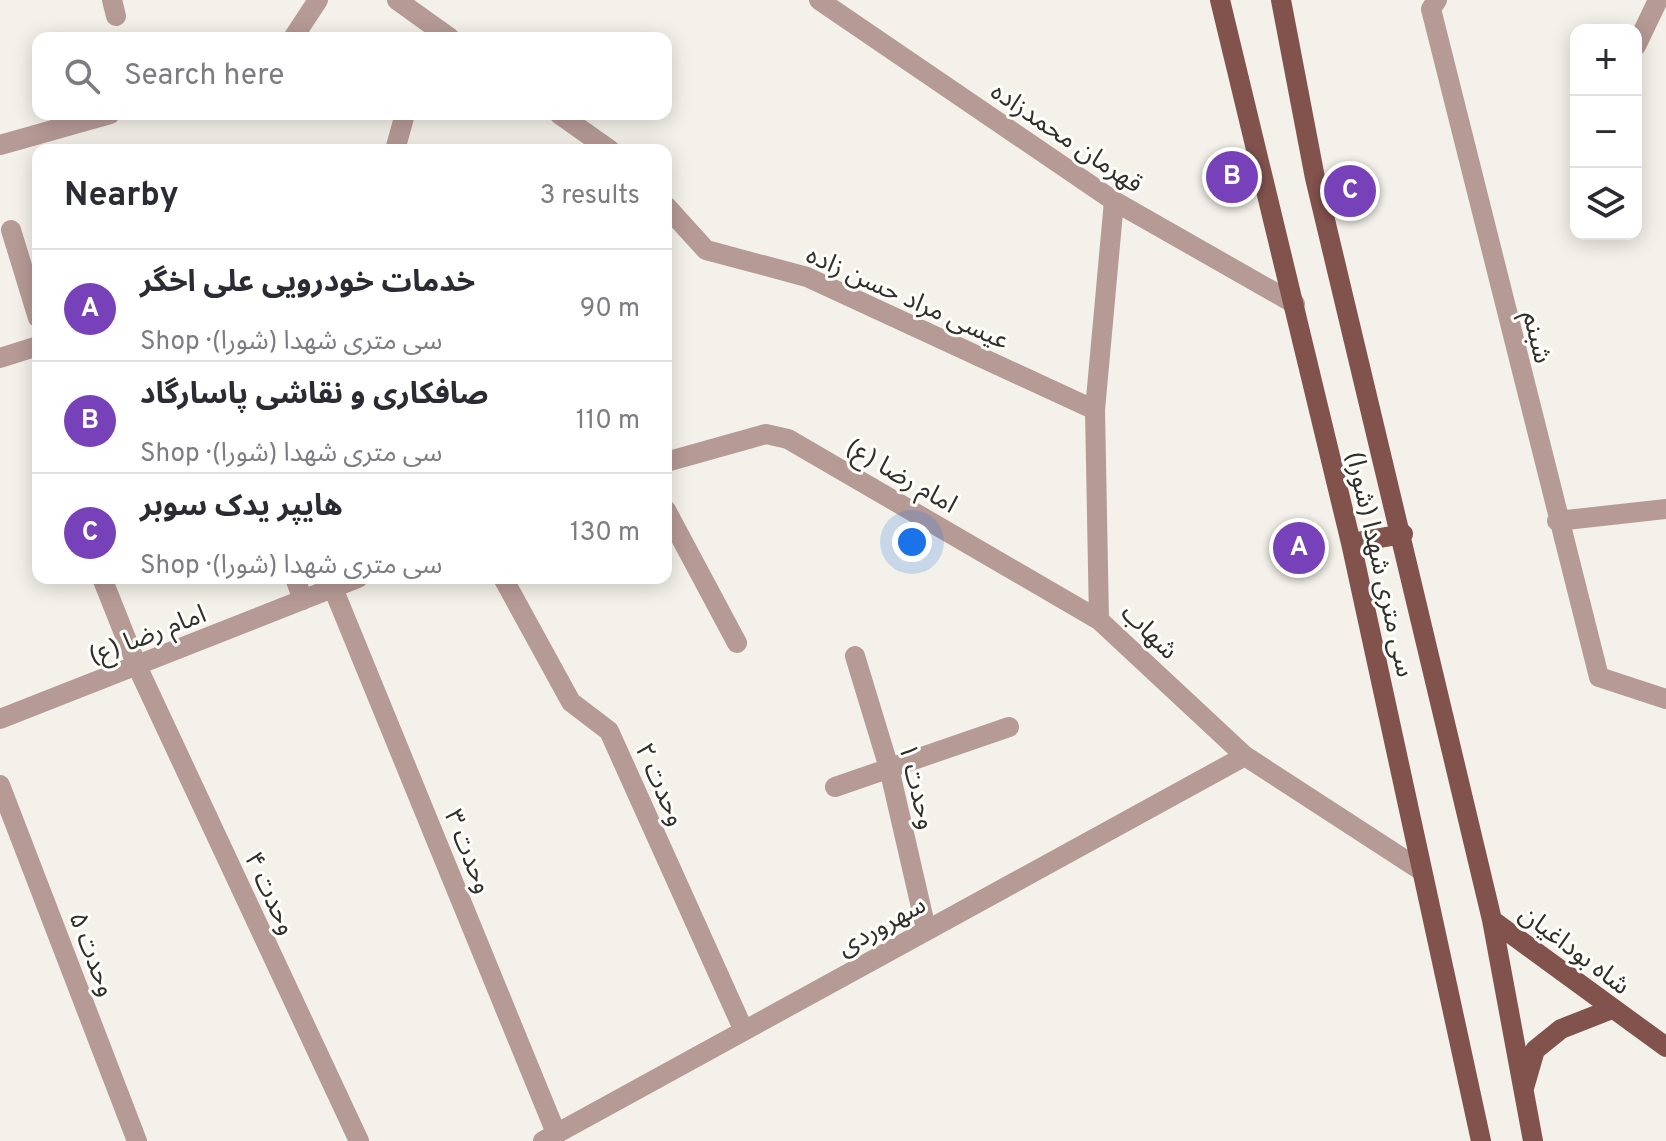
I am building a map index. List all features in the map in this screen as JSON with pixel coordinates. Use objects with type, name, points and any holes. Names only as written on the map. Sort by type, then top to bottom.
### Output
[{"type":"main road","name":"سی متری شهدا (شورا)","points":[[1220,0],[1351,543],[1481,1141]]},
{"type":"main road","name":"سی متری شهدا (شورا)","points":[[1281,0],[1315,178],[1403,534],[1492,920],[1522,1095],[1533,1141]]},
{"type":"main road","points":[[1351,543],[1403,534]]},
{"type":"main road","name":"شاه بوداغیان","points":[[1492,920],[1666,1047]]},
{"type":"main road","points":[[1522,1095],[1535,1050],[1561,1029],[1612,1009]]},
{"type":"street","points":[[297,32],[318,0]]},
{"type":"street","points":[[397,0],[428,31]]},
{"type":"street","name":"قهرمان محمدزاده","points":[[819,0],[1114,201],[1295,304]]},
{"type":"street","points":[[1642,33],[1658,0]]},
{"type":"street","name":"شبنم","points":[[1434,5],[1557,521],[1599,677],[1666,699]]},
{"type":"street","points":[[0,145],[89,120]]},
{"type":"street","points":[[397,144],[403,120]]},
{"type":"street","points":[[568,120],[602,144]]},
{"type":"street","name":"شهاب","points":[[1114,201],[1095,410],[1099,620],[1245,756],[1422,871]]},
{"type":"street","name":"عیسی مراد حسن زاده","points":[[672,213],[706,250],[807,277],[1095,410]]},
{"type":"street","points":[[11,230],[32,298]]},
{"type":"street","points":[[0,358],[32,348]]},
{"type":"street","name":"امام رضا (ع)","points":[[672,460],[766,434],[788,439],[1099,620]]},
{"type":"street","points":[[1557,521],[1666,509]]},
{"type":"street","points":[[672,521],[737,643]]},
{"type":"street","name":"وحدت ۴","points":[[104,584],[137,666],[359,1141]]},
{"type":"street","points":[[297,584],[303,600]]},
{"type":"street","name":"امام رضا (ع)","points":[[0,719],[343,584]]},
{"type":"street","name":"وحدت ۲","points":[[506,584],[571,702],[609,731],[744,1031]]},
{"type":"street","name":"وحدت ۳","points":[[333,588],[550,1137]]},
{"type":"street","name":"وحدت ۱","points":[[855,656],[889,768],[926,929]]},
{"type":"street","points":[[835,787],[1009,727]]},
{"type":"street","name":"سهروردی","points":[[550,1137],[1245,756]]},
{"type":"street","name":"وحدت ۵","points":[[0,785],[137,1141]]},
{"type":"place","name":"صافکاری و نقاشی پاسارگاد","points":[[1232,177]]},
{"type":"place","name":"هایپر یدک سوبر","points":[[1350,191]]},
{"type":"place","name":"خدمات خودرویی علی اخگر","points":[[1299,548]]}]
